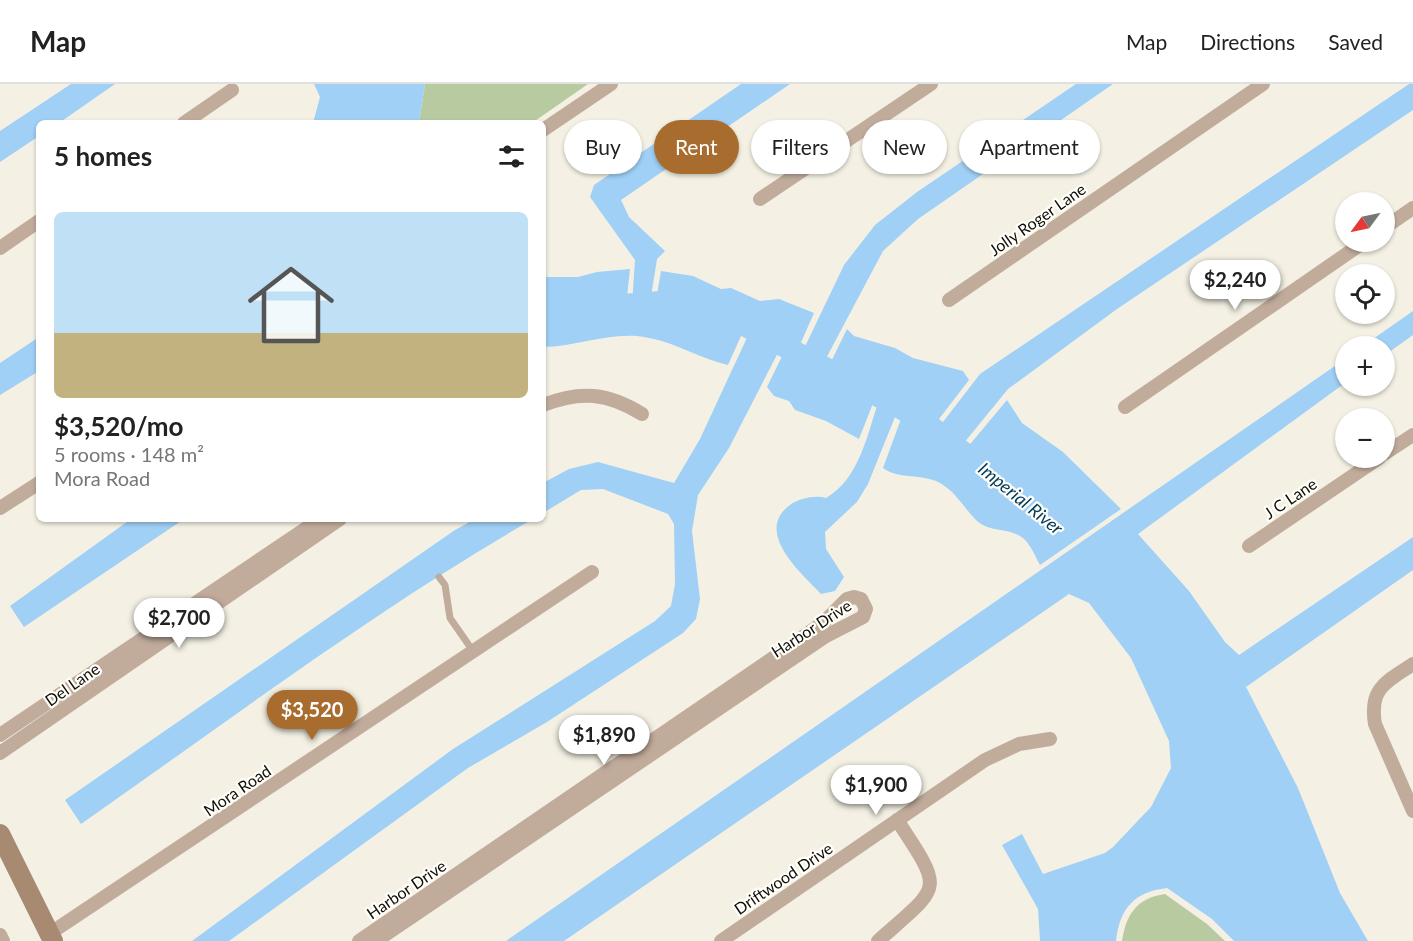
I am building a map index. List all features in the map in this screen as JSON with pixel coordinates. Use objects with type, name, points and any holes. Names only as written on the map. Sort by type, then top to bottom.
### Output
[{"type":"street","points":[[546,128],[611,84]]},
{"type":"street","points":[[760,200],[931,84]]},
{"type":"street","name":"Jolly Roger Lane","points":[[949,300],[1263,84]]},
{"type":"street","points":[[188,120],[232,90]]},
{"type":"street","points":[[1395,220],[1413,208]]},
{"type":"street","points":[[0,248],[36,223]]},
{"type":"street","points":[[1125,407],[1350,252]]},
{"type":"street","points":[[546,404],[589,394],[621,401],[642,414]]},
{"type":"street","points":[[1395,447],[1413,435]]},
{"type":"street","name":"J C Lane","points":[[1249,546],[1364,468]]},
{"type":"street","points":[[0,508],[36,485]]},
{"type":"street","points":[[0,735],[316,522]]},
{"type":"street","name":"Del Lane","points":[[0,753],[336,522]]},
{"type":"street","name":"Mora Road","points":[[51,938],[592,572]]},
{"type":"street","name":"Harbor Drive","points":[[359,941],[776,656],[824,622],[847,599],[854,597],[861,599],[866,609],[862,617],[826,636],[376,941]]},
{"type":"street","points":[[1413,664],[1385,684],[1375,695],[1373,710],[1375,724],[1413,811]]},
{"type":"street","name":"Driftwood Drive","points":[[721,941],[1005,749],[1019,744],[1050,739]]},
{"type":"street","points":[[878,941],[924,900],[930,889],[931,874],[928,867],[897,820]]},
{"type":"street","points":[[0,834],[51,938]]},
{"type":"street","points":[[0,935],[3,941]]},
{"type":"lane","points":[[440,577],[445,585],[450,618],[473,651]]},
{"type":"green space","points":[[425,84],[588,84],[536,120],[419,120]]},
{"type":"green space","points":[[1165,894],[1207,924],[1225,941],[1122,941],[1126,923],[1134,909],[1147,899]]},
{"type":"water","points":[[71,84],[115,84],[63,120],[36,120],[36,138],[0,162],[0,131]]},
{"type":"water","points":[[314,84],[386,84],[380,120],[314,120],[320,97]]},
{"type":"water","points":[[392,84],[425,84],[419,120],[386,120]]},
{"type":"water","points":[[741,84],[790,84],[738,120],[689,120]]},
{"type":"water","points":[[1076,84],[1113,84],[1061,120],[1023,120]]},
{"type":"water","points":[[1409,84],[1413,84],[1413,110],[1117,309],[1008,389],[959,449],[936,431],[980,374]]},
{"type":"water","points":[[654,144],[654,174],[659,174],[621,200],[629,217],[665,251],[657,259],[650,303],[632,304],[635,260],[590,197],[594,185],[610,174],[642,174],[642,152]]},
{"type":"water","points":[[959,163],[959,174],[983,174],[918,219],[883,251],[822,366],[801,355],[844,265],[875,225],[917,192],[944,174],[947,174]]},
{"type":"water","points":[[630,269],[626,306],[628,309],[655,306],[661,271],[693,276],[721,289],[731,288],[760,301],[779,299],[814,313],[795,356],[819,371],[828,368],[847,329],[854,336],[895,348],[913,358],[963,371],[969,380],[932,428],[932,436],[955,454],[961,455],[1007,400],[1022,423],[1063,452],[1121,509],[1040,565],[1031,547],[1023,538],[1012,532],[993,529],[981,524],[951,491],[940,483],[926,478],[896,474],[883,468],[905,408],[902,402],[884,392],[877,393],[859,439],[826,421],[795,410],[789,401],[774,396],[767,387],[788,344],[752,323],[745,327],[728,365],[669,343],[636,336],[609,337],[546,347],[546,277],[578,277],[597,272]]},
{"type":"water","points":[[1413,311],[1413,335],[1395,348],[1395,336],[1377,336]]},
{"type":"water","points":[[751,329],[782,345],[729,448],[698,495],[692,531],[700,599],[696,619],[683,633],[547,722],[468,768],[229,941],[192,941],[453,749],[655,621],[671,606],[675,584],[674,524],[668,514],[603,489],[581,490],[546,511],[546,481],[569,469],[598,462],[674,483],[700,439]]},
{"type":"water","points":[[36,339],[36,373],[0,395],[0,363]]},
{"type":"water","points":[[1335,366],[1335,390],[1138,534],[1189,591],[1225,642],[1239,655],[1413,537],[1413,570],[1246,687],[1298,788],[1340,893],[1368,941],[1234,941],[1212,919],[1167,888],[1146,893],[1131,904],[1121,919],[1116,941],[1040,941],[1038,909],[1002,845],[1022,834],[1043,874],[1105,853],[1151,807],[1171,768],[1169,741],[1131,658],[1089,603],[1069,594],[564,941],[506,941]]},
{"type":"water","points":[[880,397],[899,407],[868,484],[857,502],[825,532],[826,549],[844,577],[835,591],[821,594],[784,552],[777,527],[780,516],[790,505],[798,501],[812,497],[826,498],[838,490],[855,467],[867,439]]},
{"type":"water","points":[[127,522],[180,522],[24,627],[10,606]]},
{"type":"water","points":[[470,522],[528,522],[360,628],[81,824],[65,800]]},
{"type":"waterway","name":"Imperial River","points":[[380,120],[386,84]]},
{"type":"waterway","name":"Imperial River","points":[[546,324],[611,306],[672,301],[685,306]]},
{"type":"waterway","name":"Imperial River","points":[[719,317],[744,325],[899,407],[929,425],[988,472]]}]
